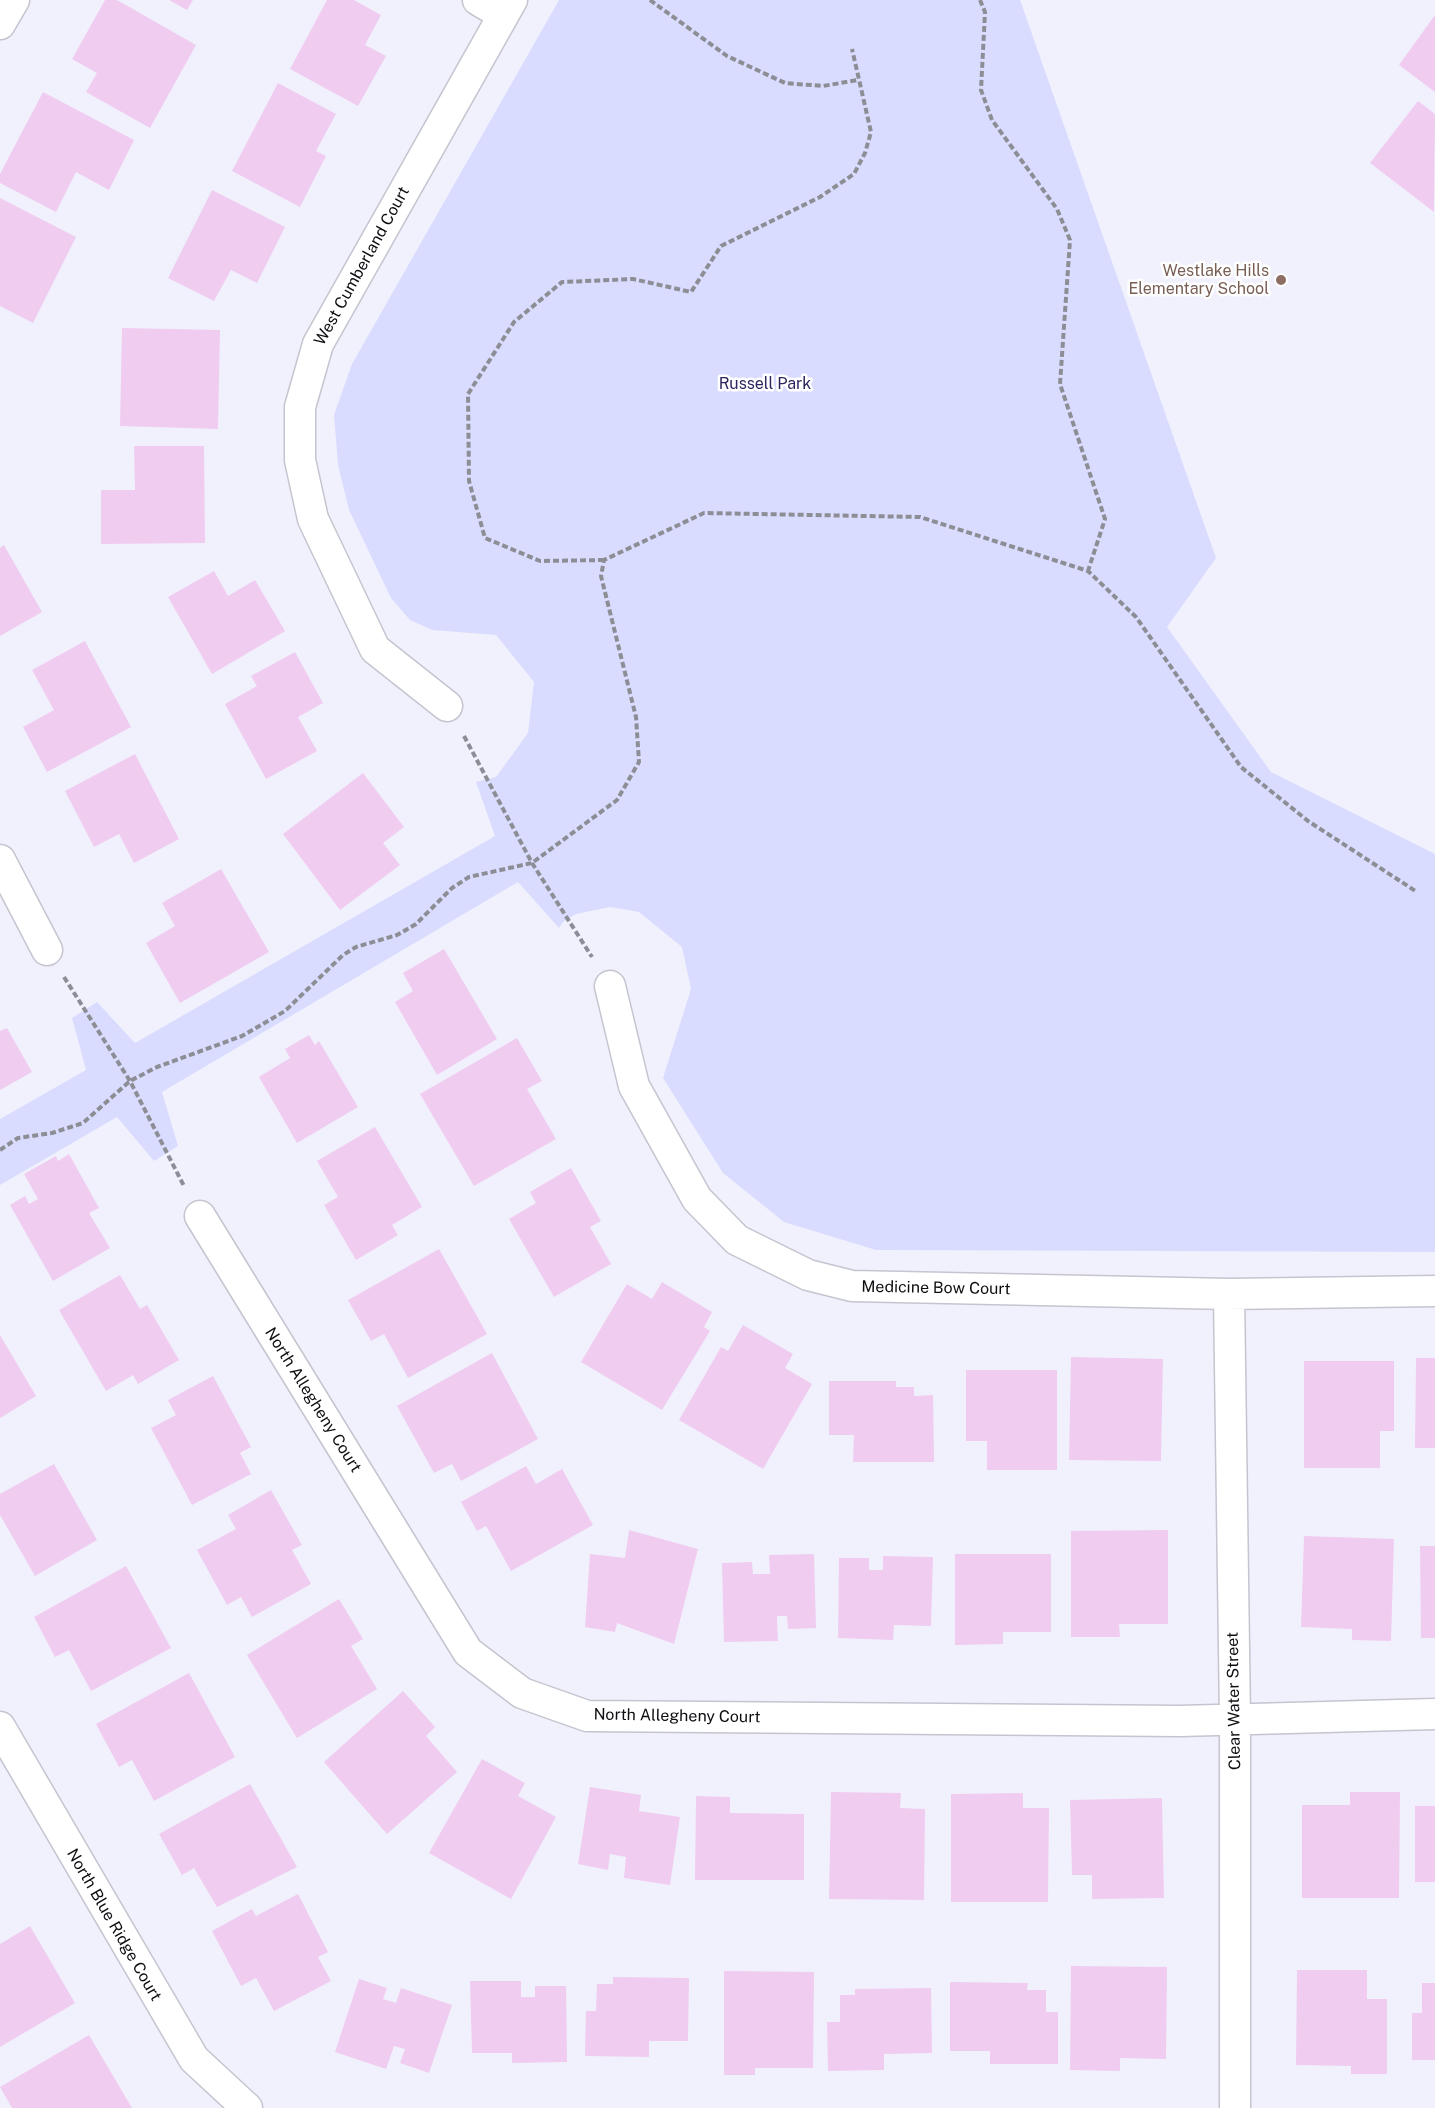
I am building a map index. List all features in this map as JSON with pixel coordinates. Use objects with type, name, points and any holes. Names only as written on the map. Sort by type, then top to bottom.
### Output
[{"type":"street","points":[[0,24],[14,0]]},
{"type":"street","name":"West Cumberland Court","points":[[447,706],[375,649],[313,519],[300,460],[300,407],[318,344],[498,5]]},
{"type":"street","points":[[0,860],[47,950]]},
{"type":"street","name":"Medicine Bow Court","points":[[610,986],[634,1086],[697,1199],[737,1240],[808,1275],[852,1286],[1228,1294],[1435,1291]]},
{"type":"street","name":"North Allegheny Court","points":[[200,1216],[468,1652],[522,1693],[587,1716],[1180,1721],[1435,1714]]},
{"type":"street","name":"Clear Water Street","points":[[1228,1294],[1235,1719],[1235,2108]]},
{"type":"street","name":"North Blue Ridge Court","points":[[0,1727],[194,2059],[239,2104],[247,2108]]},
{"type":"path","points":[[650,0],[727,56],[785,83],[822,86],[858,80]]},
{"type":"path","points":[[980,0],[985,12],[981,90],[992,120],[1057,209],[1070,240],[1060,384],[1105,519],[1088,571]]},
{"type":"path","points":[[852,48],[871,132],[865,153],[854,174],[820,197],[721,246],[691,292],[633,279],[562,282],[514,322],[468,394],[469,481],[485,538],[540,561],[604,560],[704,513],[920,517],[1088,571],[1136,617],[1241,766],[1308,821],[1417,892]]},
{"type":"path","points":[[0,1150],[18,1138],[52,1133],[83,1123],[130,1081],[157,1067],[242,1036],[285,1011],[343,955],[356,947],[397,935],[416,924],[452,888],[469,877],[532,863],[616,800],[639,762],[636,717],[601,576],[604,560]]},
{"type":"path","points":[[447,706],[532,863],[610,986]]},
{"type":"path","points":[[47,950],[130,1081],[200,1216]]},
{"type":"green space","name":"Russell Park","points":[[559,0],[1020,0],[1216,558],[1167,627],[1271,772],[1435,854],[1435,1252],[876,1250],[784,1222],[723,1173],[663,1078],[691,989],[682,947],[639,912],[610,907],[576,914],[563,922],[559,928],[518,882],[162,1092],[178,1146],[154,1161],[117,1117],[0,1185],[0,1119],[86,1070],[72,1018],[97,1002],[135,1043],[495,836],[476,782],[496,777],[528,733],[534,682],[496,635],[432,630],[410,620],[391,598],[349,510],[338,465],[334,415],[352,364]]},
{"type":"building","points":[[105,0],[117,0],[196,45],[150,128],[86,92],[97,73],[72,59]]},
{"type":"building","points":[[169,0],[193,0],[187,10]]},
{"type":"building","points":[[327,0],[354,0],[381,15],[365,45],[386,56],[358,106],[290,69]]},
{"type":"building","points":[[1435,15],[1435,92],[1399,65]]},
{"type":"building","points":[[278,83],[336,114],[316,151],[326,156],[300,207],[232,171]]},
{"type":"building","points":[[43,92],[134,140],[109,190],[76,172],[56,212],[0,183],[0,174]]},
{"type":"building","points":[[1418,101],[1435,114],[1434,212],[1370,163]]},
{"type":"building","points":[[212,190],[285,227],[257,283],[231,270],[214,301],[168,278]]},
{"type":"building","points":[[0,198],[76,237],[33,323],[0,306]]},
{"type":"building","points":[[122,328],[220,330],[218,429],[120,426]]},
{"type":"building","points":[[134,446],[204,446],[205,543],[101,544],[101,490],[135,490]]},
{"type":"building","points":[[4,545],[42,612],[0,636],[0,548]]},
{"type":"building","points":[[214,571],[228,596],[255,580],[285,631],[212,674],[168,597]]},
{"type":"building","points":[[85,641],[131,727],[47,772],[23,727],[54,710],[32,670]]},
{"type":"building","points":[[295,652],[323,703],[298,717],[317,751],[266,779],[225,704],[257,686],[251,676]]},
{"type":"building","points":[[135,754],[179,839],[134,863],[119,834],[94,847],[65,791]]},
{"type":"building","points":[[363,773],[404,827],[383,843],[400,865],[340,910],[283,834]]},
{"type":"building","points":[[221,869],[269,952],[180,1003],[146,943],[175,926],[162,903]]},
{"type":"building","points":[[444,949],[497,1039],[437,1075],[395,1002],[413,991],[403,973]]},
{"type":"building","points":[[7,1028],[32,1072],[0,1090],[0,1031]]},
{"type":"building","points":[[309,1035],[315,1045],[319,1041],[358,1107],[297,1143],[259,1077],[290,1058],[285,1049]]},
{"type":"building","points":[[517,1038],[542,1081],[527,1089],[556,1139],[474,1186],[420,1094]]},
{"type":"building","points":[[375,1127],[422,1207],[392,1225],[398,1235],[356,1260],[324,1205],[338,1197],[317,1161]]},
{"type":"building","points":[[69,1154],[99,1208],[89,1213],[110,1248],[53,1281],[10,1205],[25,1196],[29,1204],[38,1199],[24,1174],[56,1156],[58,1161]]},
{"type":"building","points":[[571,1168],[601,1221],[590,1227],[611,1264],[554,1297],[509,1219],[536,1203],[530,1192]]},
{"type":"building","points":[[439,1249],[487,1334],[408,1378],[384,1334],[371,1341],[348,1300]]},
{"type":"building","points":[[120,1275],[140,1309],[147,1305],[179,1360],[138,1384],[133,1375],[106,1391],[59,1310]]},
{"type":"building","points":[[662,1282],[712,1312],[704,1327],[710,1331],[662,1410],[581,1362],[627,1284],[652,1299]]},
{"type":"building","points":[[743,1325],[793,1354],[785,1368],[812,1384],[763,1469],[679,1420],[721,1347],[728,1351]]},
{"type":"building","points":[[0,1335],[36,1396],[0,1418]]},
{"type":"building","points":[[492,1353],[538,1439],[461,1481],[452,1464],[434,1473],[397,1406]]},
{"type":"building","points":[[1071,1357],[1163,1359],[1161,1461],[1069,1460]]},
{"type":"building","points":[[1416,1358],[1435,1358],[1435,1448],[1415,1448]]},
{"type":"building","points":[[1304,1361],[1394,1361],[1394,1431],[1380,1431],[1380,1468],[1304,1468]]},
{"type":"building","points":[[966,1370],[1057,1370],[1057,1470],[987,1470],[987,1441],[966,1441]]},
{"type":"building","points":[[213,1376],[251,1447],[240,1453],[251,1474],[192,1505],[151,1428],[176,1415],[168,1400]]},
{"type":"building","points":[[829,1381],[896,1381],[896,1387],[914,1387],[914,1396],[933,1395],[934,1462],[853,1462],[854,1435],[829,1435]]},
{"type":"building","points":[[54,1464],[97,1540],[35,1576],[0,1515],[0,1494]]},
{"type":"building","points":[[526,1466],[536,1484],[562,1469],[593,1525],[511,1571],[486,1526],[477,1531],[461,1502]]},
{"type":"building","points":[[271,1490],[302,1545],[292,1550],[311,1584],[252,1617],[241,1597],[227,1605],[197,1550],[236,1529],[228,1515]]},
{"type":"building","points":[[629,1530],[698,1549],[674,1644],[617,1623],[615,1632],[585,1627],[590,1554],[625,1558]]},
{"type":"building","points":[[1168,1530],[1168,1624],[1119,1624],[1120,1637],[1071,1637],[1071,1531]]},
{"type":"building","points":[[1304,1536],[1394,1539],[1391,1641],[1352,1640],[1352,1629],[1301,1627]]},
{"type":"building","points":[[1420,1546],[1435,1546],[1435,1638],[1421,1638]]},
{"type":"building","points":[[814,1554],[816,1628],[788,1629],[787,1616],[777,1616],[778,1641],[724,1642],[722,1563],[752,1562],[753,1574],[770,1574],[769,1555]]},
{"type":"building","points":[[955,1554],[1051,1554],[1051,1632],[1003,1632],[1003,1644],[955,1645]]},
{"type":"building","points":[[883,1556],[933,1557],[931,1626],[894,1625],[893,1640],[838,1638],[839,1558],[869,1558],[869,1570],[883,1570]]},
{"type":"building","points":[[126,1566],[171,1648],[91,1691],[69,1650],[55,1657],[34,1617]]},
{"type":"building","points":[[339,1599],[363,1639],[351,1646],[377,1689],[297,1738],[247,1655]]},
{"type":"building","points":[[189,1673],[235,1757],[154,1801],[132,1760],[119,1767],[96,1724]]},
{"type":"building","points":[[403,1691],[435,1727],[426,1736],[457,1772],[387,1834],[324,1762]]},
{"type":"building","points":[[482,1759],[525,1783],[518,1796],[556,1817],[511,1899],[429,1853]]},
{"type":"building","points":[[250,1784],[297,1867],[217,1907],[194,1868],[182,1875],[159,1834]]},
{"type":"building","points":[[590,1787],[641,1795],[639,1811],[680,1817],[670,1885],[624,1878],[626,1857],[610,1854],[608,1870],[578,1864]]},
{"type":"building","points":[[831,1792],[901,1793],[900,1808],[925,1809],[924,1900],[829,1899]]},
{"type":"building","points":[[1350,1792],[1400,1792],[1399,1898],[1302,1898],[1302,1805],[1350,1805]]},
{"type":"building","points":[[1023,1793],[1023,1808],[1049,1808],[1048,1902],[951,1902],[951,1794]]},
{"type":"building","points":[[696,1796],[730,1797],[730,1813],[804,1814],[804,1880],[695,1880]]},
{"type":"building","points":[[1162,1798],[1164,1898],[1092,1899],[1092,1875],[1072,1875],[1070,1800]]},
{"type":"building","points":[[1415,1806],[1435,1806],[1435,1882],[1415,1882]]},
{"type":"building","points":[[298,1894],[328,1952],[318,1957],[331,1981],[274,2011],[256,1978],[241,1986],[212,1931],[252,1909],[256,1916]]},
{"type":"building","points":[[30,1926],[75,2003],[0,2047],[0,1944]]},
{"type":"building","points":[[1071,1966],[1167,1967],[1166,2059],[1120,2058],[1120,2071],[1070,2070]]},
{"type":"building","points":[[1297,1970],[1367,1970],[1367,1999],[1387,1999],[1387,2074],[1351,2074],[1351,2066],[1296,2065]]},
{"type":"building","points":[[724,1971],[814,1972],[813,2068],[755,2068],[755,2075],[724,2075]]},
{"type":"building","points":[[613,1977],[689,1978],[688,2041],[649,2041],[649,2057],[585,2056],[586,2011],[596,2011],[597,1984],[613,1984]]},
{"type":"building","points":[[359,1979],[387,1988],[383,1999],[396,2003],[401,1988],[452,2005],[429,2073],[400,2063],[405,2049],[394,2046],[386,2069],[335,2052]]},
{"type":"building","points":[[470,1981],[521,1981],[521,1997],[535,1997],[535,1986],[566,1986],[567,2062],[512,2063],[512,2053],[472,2053]]},
{"type":"building","points":[[950,1982],[1028,1983],[1027,1990],[1046,1990],[1046,2012],[1058,2012],[1058,2064],[990,2064],[990,2051],[950,2051]]},
{"type":"building","points":[[1422,1983],[1435,1983],[1435,2060],[1412,2060],[1412,2013],[1422,2013]]},
{"type":"building","points":[[931,1988],[932,2053],[884,2054],[884,2070],[828,2071],[827,2022],[840,2022],[840,1995],[855,1995],[855,1989]]},
{"type":"building","points":[[89,2035],[132,2108],[12,2108],[0,2087]]},
{"type":"place","name":"Westlake Hills Elementary School","points":[[1281,280]]}]
